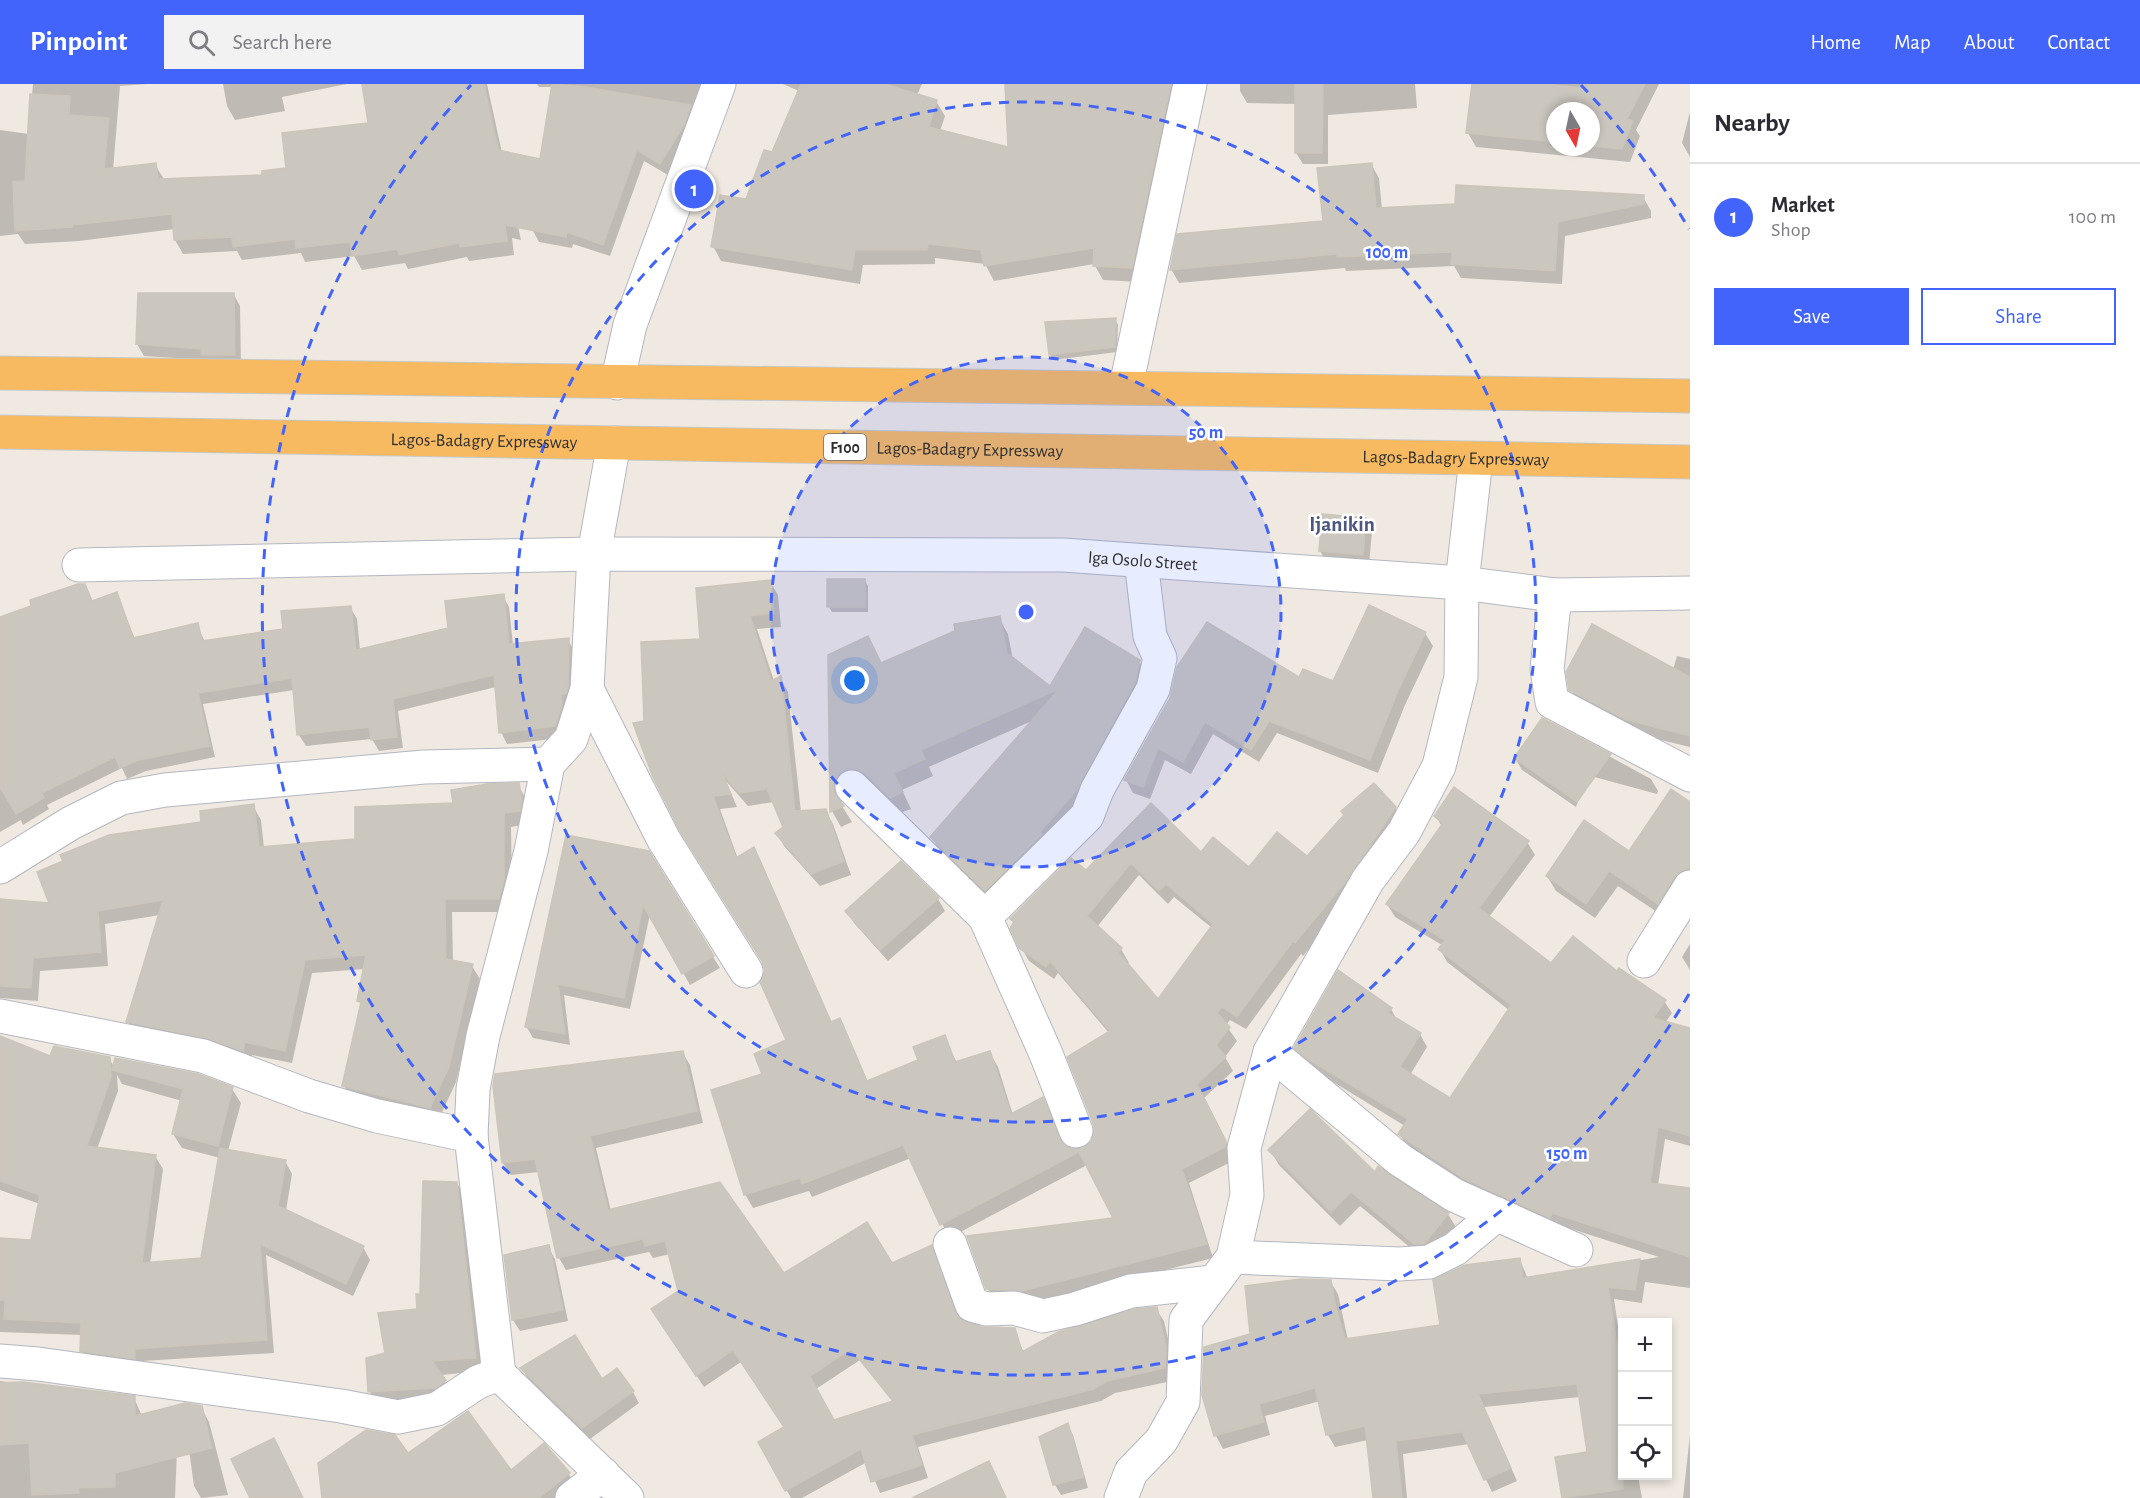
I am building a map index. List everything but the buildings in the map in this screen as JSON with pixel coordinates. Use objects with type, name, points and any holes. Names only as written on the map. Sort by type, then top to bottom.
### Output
[{"type":"highway","points":[[0,373],[617,383],[1126,386],[1690,396]]},
{"type":"highway","name":"Lagos-Badagry Expressway","points":[[0,432],[1690,462]]},
{"type":"street","points":[[617,383],[630,325],[719,84]]},
{"type":"street","points":[[1126,386],[1190,84]]},
{"type":"street","points":[[614,443],[594,554],[587,689],[571,739],[548,765],[531,850],[483,1036],[473,1089],[471,1136],[499,1374],[627,1498]]},
{"type":"street","points":[[1121,1498],[1131,1472],[1161,1441],[1183,1402],[1185,1320],[1223,1270],[1247,1195],[1244,1148],[1270,1052],[1368,879],[1404,832],[1438,766],[1461,677],[1461,583],[1476,459]]},
{"type":"street","name":"Iga Osolo Street","points":[[79,565],[594,554],[1062,555],[1461,583],[1555,595],[1690,593]]},
{"type":"street","points":[[985,917],[1087,816],[1097,790],[1153,689],[1160,658],[1150,636],[1140,561]]},
{"type":"street","points":[[1555,595],[1547,669],[1552,702],[1690,776]]},
{"type":"street","points":[[587,689],[664,840],[746,971]]},
{"type":"street","points":[[0,867],[71,823],[122,798],[165,790],[424,767],[548,765]]},
{"type":"street","points":[[852,787],[985,917],[1046,1054],[1076,1131]]},
{"type":"street","points":[[1644,961],[1690,887]]},
{"type":"street","points":[[0,1016],[203,1056],[309,1096],[377,1116],[471,1136]]},
{"type":"street","points":[[1270,1052],[1400,1160],[1454,1195],[1576,1250]]},
{"type":"street","points":[[950,1244],[972,1305],[987,1309],[1014,1308],[1043,1316],[1075,1310],[1131,1291],[1223,1270],[1429,1263],[1455,1249],[1497,1214]]},
{"type":"street","points":[[0,1361],[38,1364],[271,1396],[398,1417],[437,1409],[478,1382],[499,1374]]},
{"type":"street","points":[[572,1498],[603,1474]]},
{"type":"place","name":"Market","points":[[694,189]]},
{"type":"district","name":"Ijanikin","points":[[1342,524]]}]
